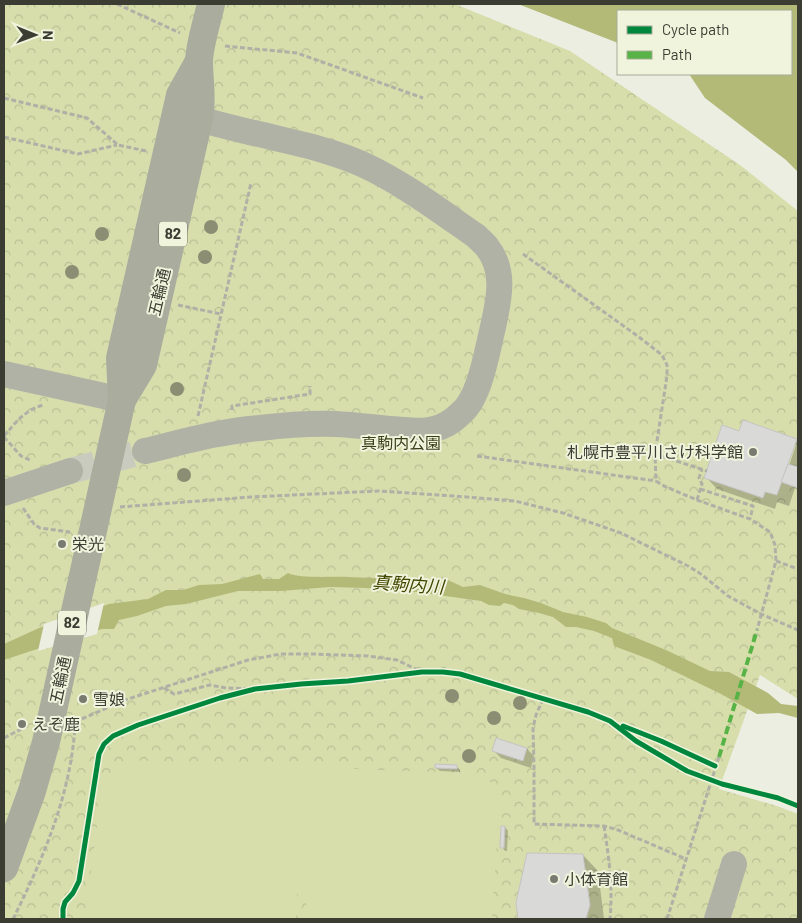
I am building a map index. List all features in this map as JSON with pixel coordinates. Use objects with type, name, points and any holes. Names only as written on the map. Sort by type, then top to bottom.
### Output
[{"type":"main road","name":"五輪通","points":[[122,400],[143,365],[199,120],[202,106],[200,61],[211,4]]},
{"type":"main road","name":"五輪通","points":[[4,868],[32,791],[46,742],[68,716],[92,536],[122,400],[120,358],[177,105],[180,95],[200,61]]},
{"type":"lane","points":[[145,451],[188,440],[268,427],[333,424],[397,430],[421,431],[434,429],[450,422],[462,413],[472,399],[481,378],[500,299],[500,281],[496,263],[487,247],[476,236],[387,176],[354,160],[310,146],[199,120]]},
{"type":"lane","points":[[4,374],[122,400]]},
{"type":"lane","points":[[4,493],[70,471]]},
{"type":"lane","points":[[717,919],[734,864]]},
{"type":"path","points":[[117,4],[180,33]]},
{"type":"path","points":[[225,46],[297,53],[423,98]]},
{"type":"path","points":[[4,98],[87,118],[118,145]]},
{"type":"path","points":[[4,138],[78,154],[118,145],[146,152]]},
{"type":"path","points":[[199,414],[251,183]]},
{"type":"path","points":[[523,254],[662,355],[667,365],[667,376],[656,454],[656,481]]},
{"type":"path","points":[[182,306],[221,314]]},
{"type":"path","points":[[232,406],[310,394],[310,386]]},
{"type":"path","points":[[33,462],[21,456],[4,437],[24,414],[31,409],[51,404]]},
{"type":"path","points":[[656,454],[707,471]]},
{"type":"path","points":[[477,456],[656,481],[697,500],[750,520],[770,532],[775,545],[776,561],[757,630]]},
{"type":"path","points":[[697,500],[702,484],[699,478],[702,469]]},
{"type":"path","points":[[700,489],[753,506],[750,520]]},
{"type":"path","points":[[119,507],[251,497],[378,492],[515,501],[563,513],[621,533],[688,566],[728,596],[761,614],[798,630]]},
{"type":"path","points":[[26,513],[34,524],[40,528],[65,532]]},
{"type":"path","points":[[776,561],[798,569]]},
{"type":"path","points":[[13,919],[33,878],[62,800],[72,759],[68,716],[125,700],[248,660],[281,654],[313,654],[397,660],[422,672]]},
{"type":"path","points":[[412,673],[429,672]]},
{"type":"path","points":[[163,688],[174,694],[210,684],[226,688],[264,688]]},
{"type":"path","points":[[237,693],[255,688]]},
{"type":"path","points":[[534,696],[552,702]]},
{"type":"path","points":[[543,699],[536,714],[533,728],[534,824],[604,826],[686,858]]},
{"type":"path","points":[[4,738],[28,725]]},
{"type":"path","points":[[667,919],[719,757]]},
{"type":"path","points":[[709,763],[715,766]]},
{"type":"path","points":[[703,778],[715,782]]},
{"type":"path","points":[[604,826],[611,871],[610,919]]},
{"type":"green space","name":"真駒内公園","points":[[4,4],[455,4],[570,51],[740,165],[798,211],[798,699],[760,675],[719,789],[798,814],[798,919],[4,919]]},
{"type":"green space","points":[[127,760],[483,774],[500,793],[492,919],[313,919],[298,881],[296,919],[88,919],[86,909],[103,781]]},
{"type":"water","points":[[518,4],[798,4],[798,172],[786,160],[705,98],[690,75],[792,75],[792,10],[617,10],[617,43]]},
{"type":"water","name":"真駒内川","points":[[288,573],[309,577],[360,577],[439,583],[448,580],[463,587],[480,585],[505,594],[541,603],[563,612],[606,623],[612,628],[666,650],[710,671],[729,672],[768,693],[781,704],[798,706],[798,718],[779,713],[757,714],[651,660],[614,646],[612,638],[594,631],[566,627],[553,617],[519,609],[504,603],[500,606],[489,605],[481,601],[417,592],[365,588],[330,587],[281,591],[238,591],[186,604],[166,606],[119,620],[114,629],[102,629],[4,660],[4,644],[39,628],[109,604],[148,599],[166,590],[183,590],[199,585],[222,584],[260,574],[263,579],[279,579]]},
{"type":"pier","points":[[104,603],[97,634],[38,651],[44,624]]},
{"type":"building","name":"札幌市豊平川さけ科学館","points":[[743,420],[797,439],[777,495],[765,492],[763,498],[704,478],[722,425],[739,431]]},
{"type":"building","points":[[788,464],[798,467],[798,488],[781,482]]},
{"type":"building","points":[[496,738],[527,748],[523,761],[492,751]]},
{"type":"building","points":[[435,764],[457,765],[457,769],[435,768]]},
{"type":"building","points":[[501,826],[505,826],[504,848],[500,848]]},
{"type":"building","name":"小体育館","points":[[527,853],[583,854],[590,905],[586,919],[518,919],[516,903]]},
{"type":"tunnel","points":[[70,471],[145,451]]},
{"type":"marked path","points":[[719,757],[757,630]]},
{"type":"cycle path","points":[[63,919],[65,902],[73,893],[79,881],[99,754],[104,744],[113,736],[138,725],[220,698],[255,689],[422,672],[460,674],[588,712],[610,721],[636,741],[687,771],[722,784],[778,798],[798,806]]},
{"type":"cycle path","points":[[623,726],[715,766]]},
{"type":"place","name":"札幌市豊平川さけ科学館","points":[[753,452]]},
{"type":"place","name":"栄光","points":[[62,544]]},
{"type":"place","name":"雪娘","points":[[83,699]]},
{"type":"place","name":"えぞ鹿","points":[[22,724]]},
{"type":"place","name":"小体育館","points":[[554,879]]}]
